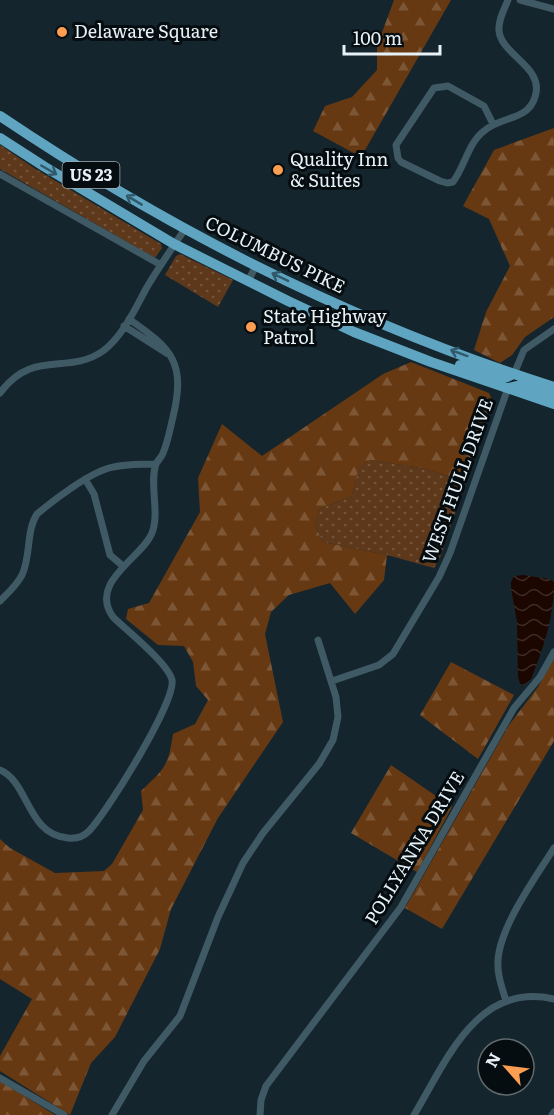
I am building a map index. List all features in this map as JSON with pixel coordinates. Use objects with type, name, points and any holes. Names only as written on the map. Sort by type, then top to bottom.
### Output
[{"type":"highway","name":"COLUMBUS PIKE","points":[[0,116],[91,175],[185,229],[256,266],[425,342],[554,387]]},
{"type":"highway","name":"COLUMBUS PIKE","points":[[0,138],[174,244],[354,332],[431,362],[554,404]]},
{"type":"highway","points":[[431,362],[443,359],[500,377],[514,374]]},
{"type":"highway","points":[[508,388],[522,385],[554,394]]},
{"type":"street","points":[[493,124],[484,106],[448,86],[434,88],[400,136],[396,145],[398,158],[401,162],[440,181],[453,182],[478,136],[493,124],[530,108],[536,91],[530,70],[507,47],[499,32],[508,0]]},
{"type":"street","points":[[520,0],[554,9]]},
{"type":"street","points":[[0,174],[161,265]]},
{"type":"street","points":[[1,388],[31,368],[50,363],[73,362],[93,356],[109,345],[124,327],[185,229]]},
{"type":"street","points":[[248,281],[256,266]]},
{"type":"street","points":[[0,770],[11,777],[37,820],[44,827],[56,835],[68,838],[78,837],[88,832],[128,773],[149,738],[170,695],[172,679],[164,665],[109,611],[109,590],[123,566],[146,542],[153,529],[156,464],[164,451],[178,396],[177,373],[169,355],[160,341],[129,319]]},
{"type":"street","points":[[124,327],[169,355]]},
{"type":"street","points":[[514,374],[524,350],[554,329]]},
{"type":"street","name":"WEST HULL DRIVE","points":[[332,681],[379,665],[393,654],[401,641],[439,577],[450,553],[508,388]]},
{"type":"street","points":[[0,602],[22,576],[35,517],[41,511],[85,479],[115,467],[156,464]]},
{"type":"street","points":[[85,479],[97,501],[109,552],[123,566]]},
{"type":"street","points":[[112,1115],[144,1061],[180,1016],[218,917],[243,863],[263,833],[328,751],[333,740],[338,717],[332,681],[318,640]]},
{"type":"street","name":"POLLYANNA DRIVE","points":[[260,1115],[261,1100],[266,1086],[401,907],[514,708],[540,677],[554,652]]},
{"type":"street","points":[[506,1001],[498,973],[501,940],[508,924],[554,848]]},
{"type":"street","points":[[414,1115],[469,1026],[486,1011],[506,1001],[528,996],[554,999]]},
{"type":"street","points":[[0,1078],[64,1115]]},
{"type":"shaded area","points":[[0,145],[161,244],[162,248],[155,258],[0,169]]},
{"type":"shaded area","points":[[180,254],[233,280],[218,307],[165,275],[176,256]]},
{"type":"shaded area","points":[[371,460],[421,468],[466,481],[440,558],[434,568],[387,555],[323,542],[315,526],[319,509],[352,496],[359,465]]},
{"type":"green space","points":[[394,0],[451,0],[361,157],[313,131],[325,106],[352,97],[377,70],[377,46]]},
{"type":"green space","points":[[554,128],[554,317],[525,337],[512,355],[500,363],[474,350],[486,312],[510,266],[489,219],[463,206],[494,150]]},
{"type":"green space","points":[[411,362],[489,393],[492,400],[466,481],[421,468],[371,460],[359,466],[352,496],[319,509],[315,526],[323,542],[387,555],[384,580],[355,614],[330,583],[289,595],[271,612],[265,634],[283,722],[218,818],[171,909],[160,949],[115,1037],[91,1063],[70,1115],[0,1071],[0,1056],[32,999],[0,979],[0,839],[10,848],[55,873],[104,871],[112,864],[143,810],[141,791],[164,766],[173,734],[195,724],[208,700],[196,686],[193,662],[184,646],[158,645],[126,619],[128,609],[149,603],[200,512],[198,478],[222,424],[262,456],[383,374]]},
{"type":"green space","points":[[554,659],[554,741],[442,929],[405,908],[509,725],[538,687]]},
{"type":"green space","points":[[451,662],[514,695],[478,759],[420,715]]},
{"type":"green space","points":[[391,765],[452,807],[417,872],[351,833]]},
{"type":"green space","points":[[0,1081],[55,1115],[0,1115]]},
{"type":"water","points":[[514,576],[549,579],[554,582],[547,632],[531,679],[525,685],[520,684],[518,676],[517,622],[511,588]]},
{"type":"place","name":"Delaware Square","points":[[62,32]]},
{"type":"place","name":"Quality Inn & Suites","points":[[278,170]]},
{"type":"place","name":"State Highway Patrol","points":[[251,327]]}]
